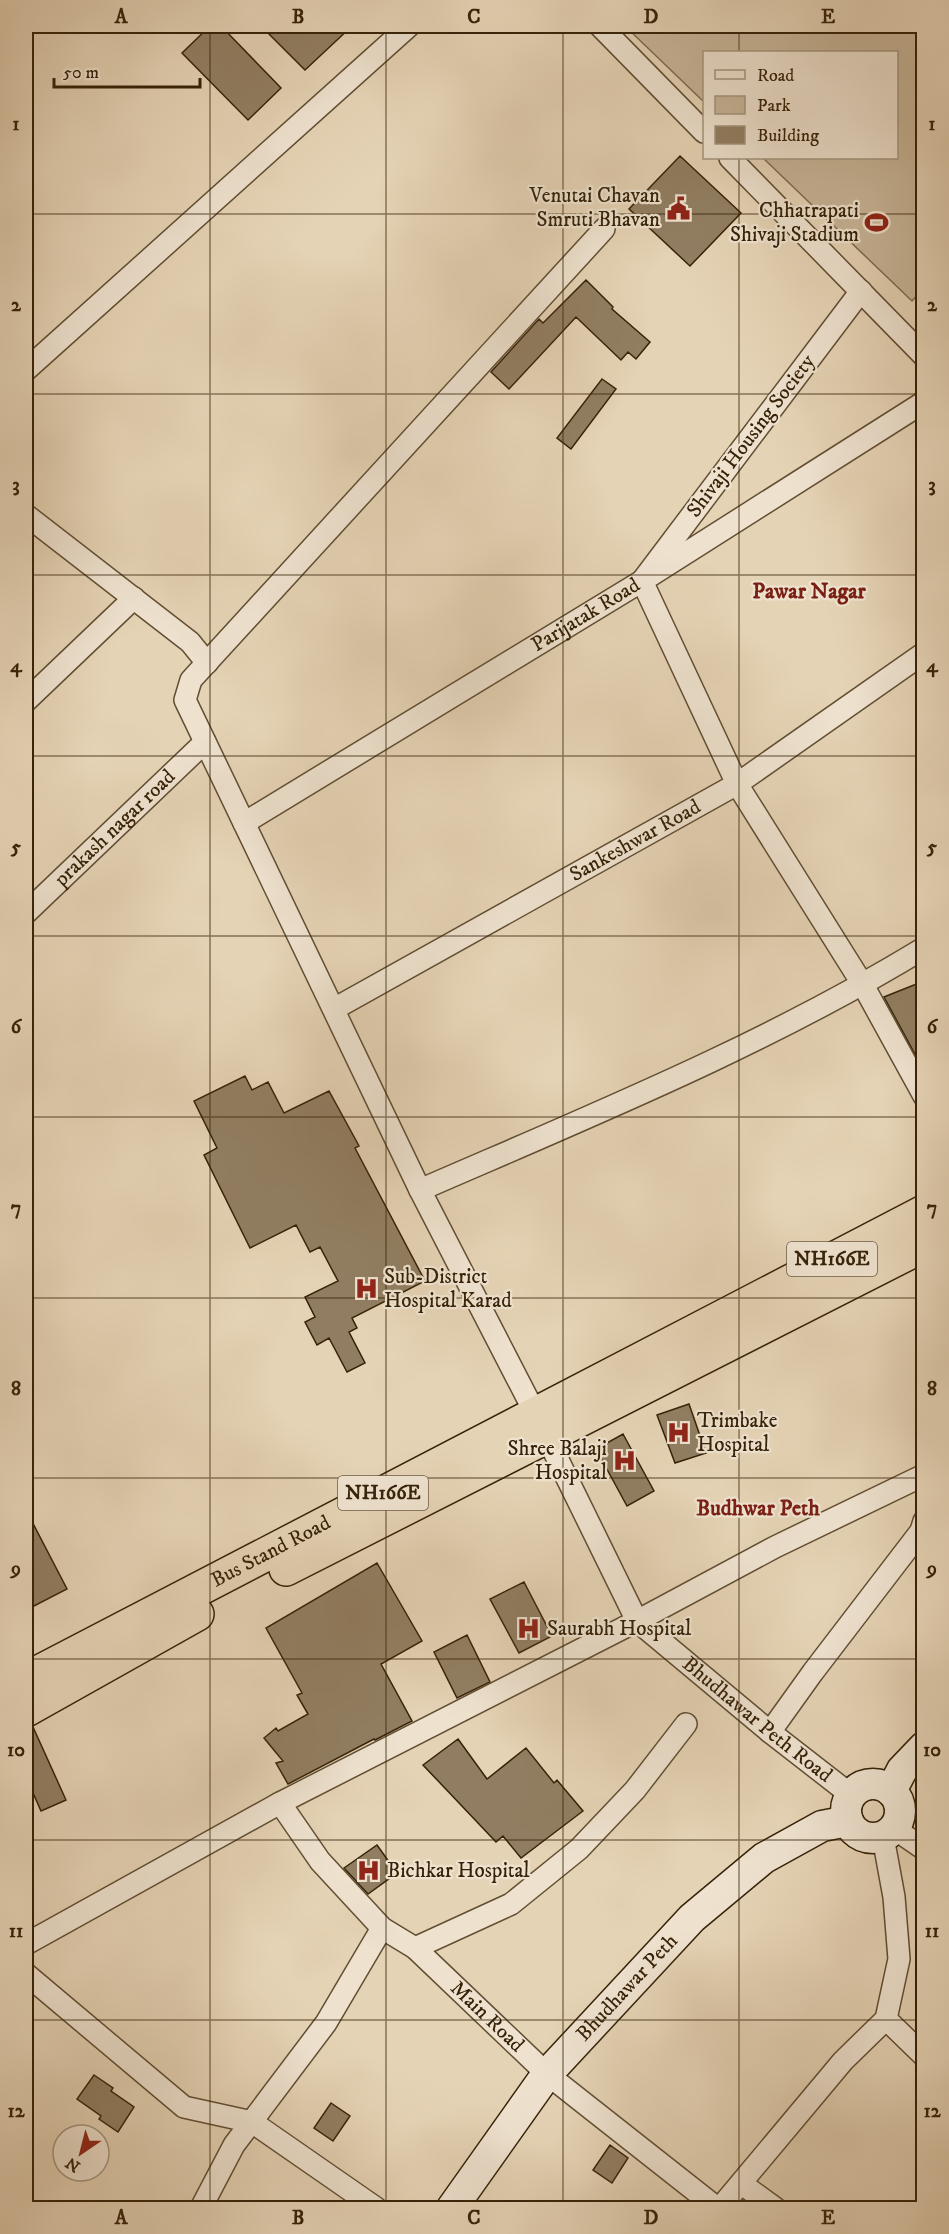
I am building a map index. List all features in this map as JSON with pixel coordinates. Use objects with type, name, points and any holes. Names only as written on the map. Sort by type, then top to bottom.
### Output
[{"type":"highway","name":"Bus Stand Road","points":[[26,1679],[546,1436],[740,1306],[924,1212]]},
{"type":"highway","name":"NH166E","points":[[26,1710],[209,1608],[924,1245]]},
{"type":"street","points":[[26,370],[409,26]]},
{"type":"street","points":[[600,26],[703,130]]},
{"type":"street","points":[[731,159],[924,357]]},
{"type":"street","name":"Bhudhawar Peth Road","points":[[604,229],[191,680],[185,700],[420,1190],[546,1436],[637,1621],[770,1732],[849,1808]]},
{"type":"street","name":"Shivaji Housing Society","points":[[642,581],[861,291]]},
{"type":"street","name":"Parijatak Road","points":[[244,823],[642,581],[924,402]]},
{"type":"street","points":[[26,515],[190,642],[207,663]]},
{"type":"street","points":[[642,581],[737,784],[863,984],[924,1096]]},
{"type":"street","points":[[26,700],[134,598]]},
{"type":"street","name":"Sankeshwar Road","points":[[334,1009],[737,784],[924,653]]},
{"type":"street","name":"prakash nagar road","points":[[26,914],[205,742]]},
{"type":"street","points":[[420,1190],[657,1087],[863,984],[924,948]]},
{"type":"street","points":[[26,1944],[280,1803],[637,1621],[776,1547],[924,1475]]},
{"type":"street","points":[[770,1732],[923,1529]]},
{"type":"street","points":[[415,1948],[511,1904],[579,1849],[635,1790],[686,1724]]},
{"type":"street","points":[[891,1791],[902,1770],[924,1747]]},
{"type":"street","points":[[718,2208],[742,2184],[843,2061],[886,2019],[899,1959],[889,1833],[901,1816],[900,1802],[884,1786],[869,1784],[862,1786],[849,1808],[856,1833],[869,1838],[889,1833],[924,1849]]},
{"type":"street","name":"Main Road","points":[[280,1803],[320,1861],[382,1928],[415,1948],[547,2074],[718,2208]]},
{"type":"street","name":"Bhudhawar Peth","points":[[452,2208],[547,2074],[692,1918],[764,1858],[822,1826],[849,1808]]},
{"type":"street","points":[[201,2208],[234,2145],[326,2023],[382,1928]]},
{"type":"street","points":[[26,1974],[184,2107],[252,2122],[376,2208]]},
{"type":"street","points":[[886,2019],[924,2056]]},
{"type":"street","points":[[742,2184],[775,2208]]},
{"type":"green space","name":"Chhatrapati Shivaji Stadium","points":[[625,26],[923,26],[923,289],[912,301],[764,159],[898,159],[898,51],[703,51],[703,101]]},
{"type":"building","points":[[210,26],[221,26],[281,88],[248,120],[182,53]]},
{"type":"building","points":[[261,26],[352,26],[305,70]]},
{"type":"building","points":[[680,156],[741,213],[690,266],[629,209]]},
{"type":"building","points":[[586,280],[613,307],[612,309],[650,342],[636,359],[628,352],[621,360],[576,317],[509,389],[491,372],[539,319],[543,323]]},
{"type":"building","points":[[602,379],[616,389],[571,449],[557,438]]},
{"type":"building","points":[[919,983],[924,993],[924,1053],[916,1056],[884,997]]},
{"type":"building","points":[[245,1076],[252,1090],[268,1082],[284,1113],[329,1091],[359,1146],[355,1148],[425,1281],[352,1318],[357,1328],[349,1332],[365,1363],[347,1372],[329,1338],[317,1345],[305,1322],[315,1317],[305,1297],[338,1281],[320,1247],[310,1252],[296,1225],[250,1248],[204,1155],[217,1148],[194,1101]]},
{"type":"building","points":[[689,1404],[706,1453],[675,1463],[657,1415]]},
{"type":"building","points":[[623,1434],[654,1491],[627,1506],[596,1449]]},
{"type":"building","points":[[26,1510],[67,1589],[34,1606],[26,1591]]},
{"type":"building","points":[[377,1563],[422,1641],[381,1664],[412,1721],[288,1784],[276,1763],[283,1761],[264,1738],[276,1728],[278,1731],[308,1714],[297,1695],[302,1693],[266,1628]]},
{"type":"building","points":[[524,1582],[552,1636],[519,1653],[490,1599]]},
{"type":"building","points":[[467,1635],[490,1682],[457,1698],[434,1652]]},
{"type":"building","points":[[33,1727],[66,1800],[41,1811],[26,1777],[26,1729]]},
{"type":"building","points":[[458,1739],[487,1779],[526,1748],[554,1783],[557,1780],[583,1811],[521,1858],[503,1836],[496,1842],[423,1765]]},
{"type":"building","points":[[377,1845],[397,1873],[368,1894],[344,1868]]},
{"type":"building","points":[[94,2075],[113,2088],[111,2091],[134,2107],[118,2132],[111,2127],[111,2123],[105,2123],[99,2119],[101,2116],[77,2099]]},
{"type":"building","points":[[331,2103],[350,2116],[333,2141],[314,2128]]},
{"type":"building","points":[[610,2145],[628,2158],[612,2183],[593,2170]]},
{"type":"place","name":"Venutai Chavan Smruti Bhavan","points":[[678,208]]},
{"type":"place","name":"Chhatrapati Shivaji Stadium","points":[[877,223]]},
{"type":"place","name":"Sub-District Hospital Karad","points":[[366,1289]]},
{"type":"place","name":"Trimbake Hospital","points":[[679,1433]]},
{"type":"place","name":"Shree Balaji Hospital","points":[[625,1461]]},
{"type":"place","name":"Saurabh Hospital","points":[[529,1629]]},
{"type":"place","name":"Bichkar Hospital","points":[[369,1871]]},
{"type":"district","name":"Pawar Nagar","points":[[809,591]]},
{"type":"district","name":"Budhwar Peth","points":[[758,1508]]}]
